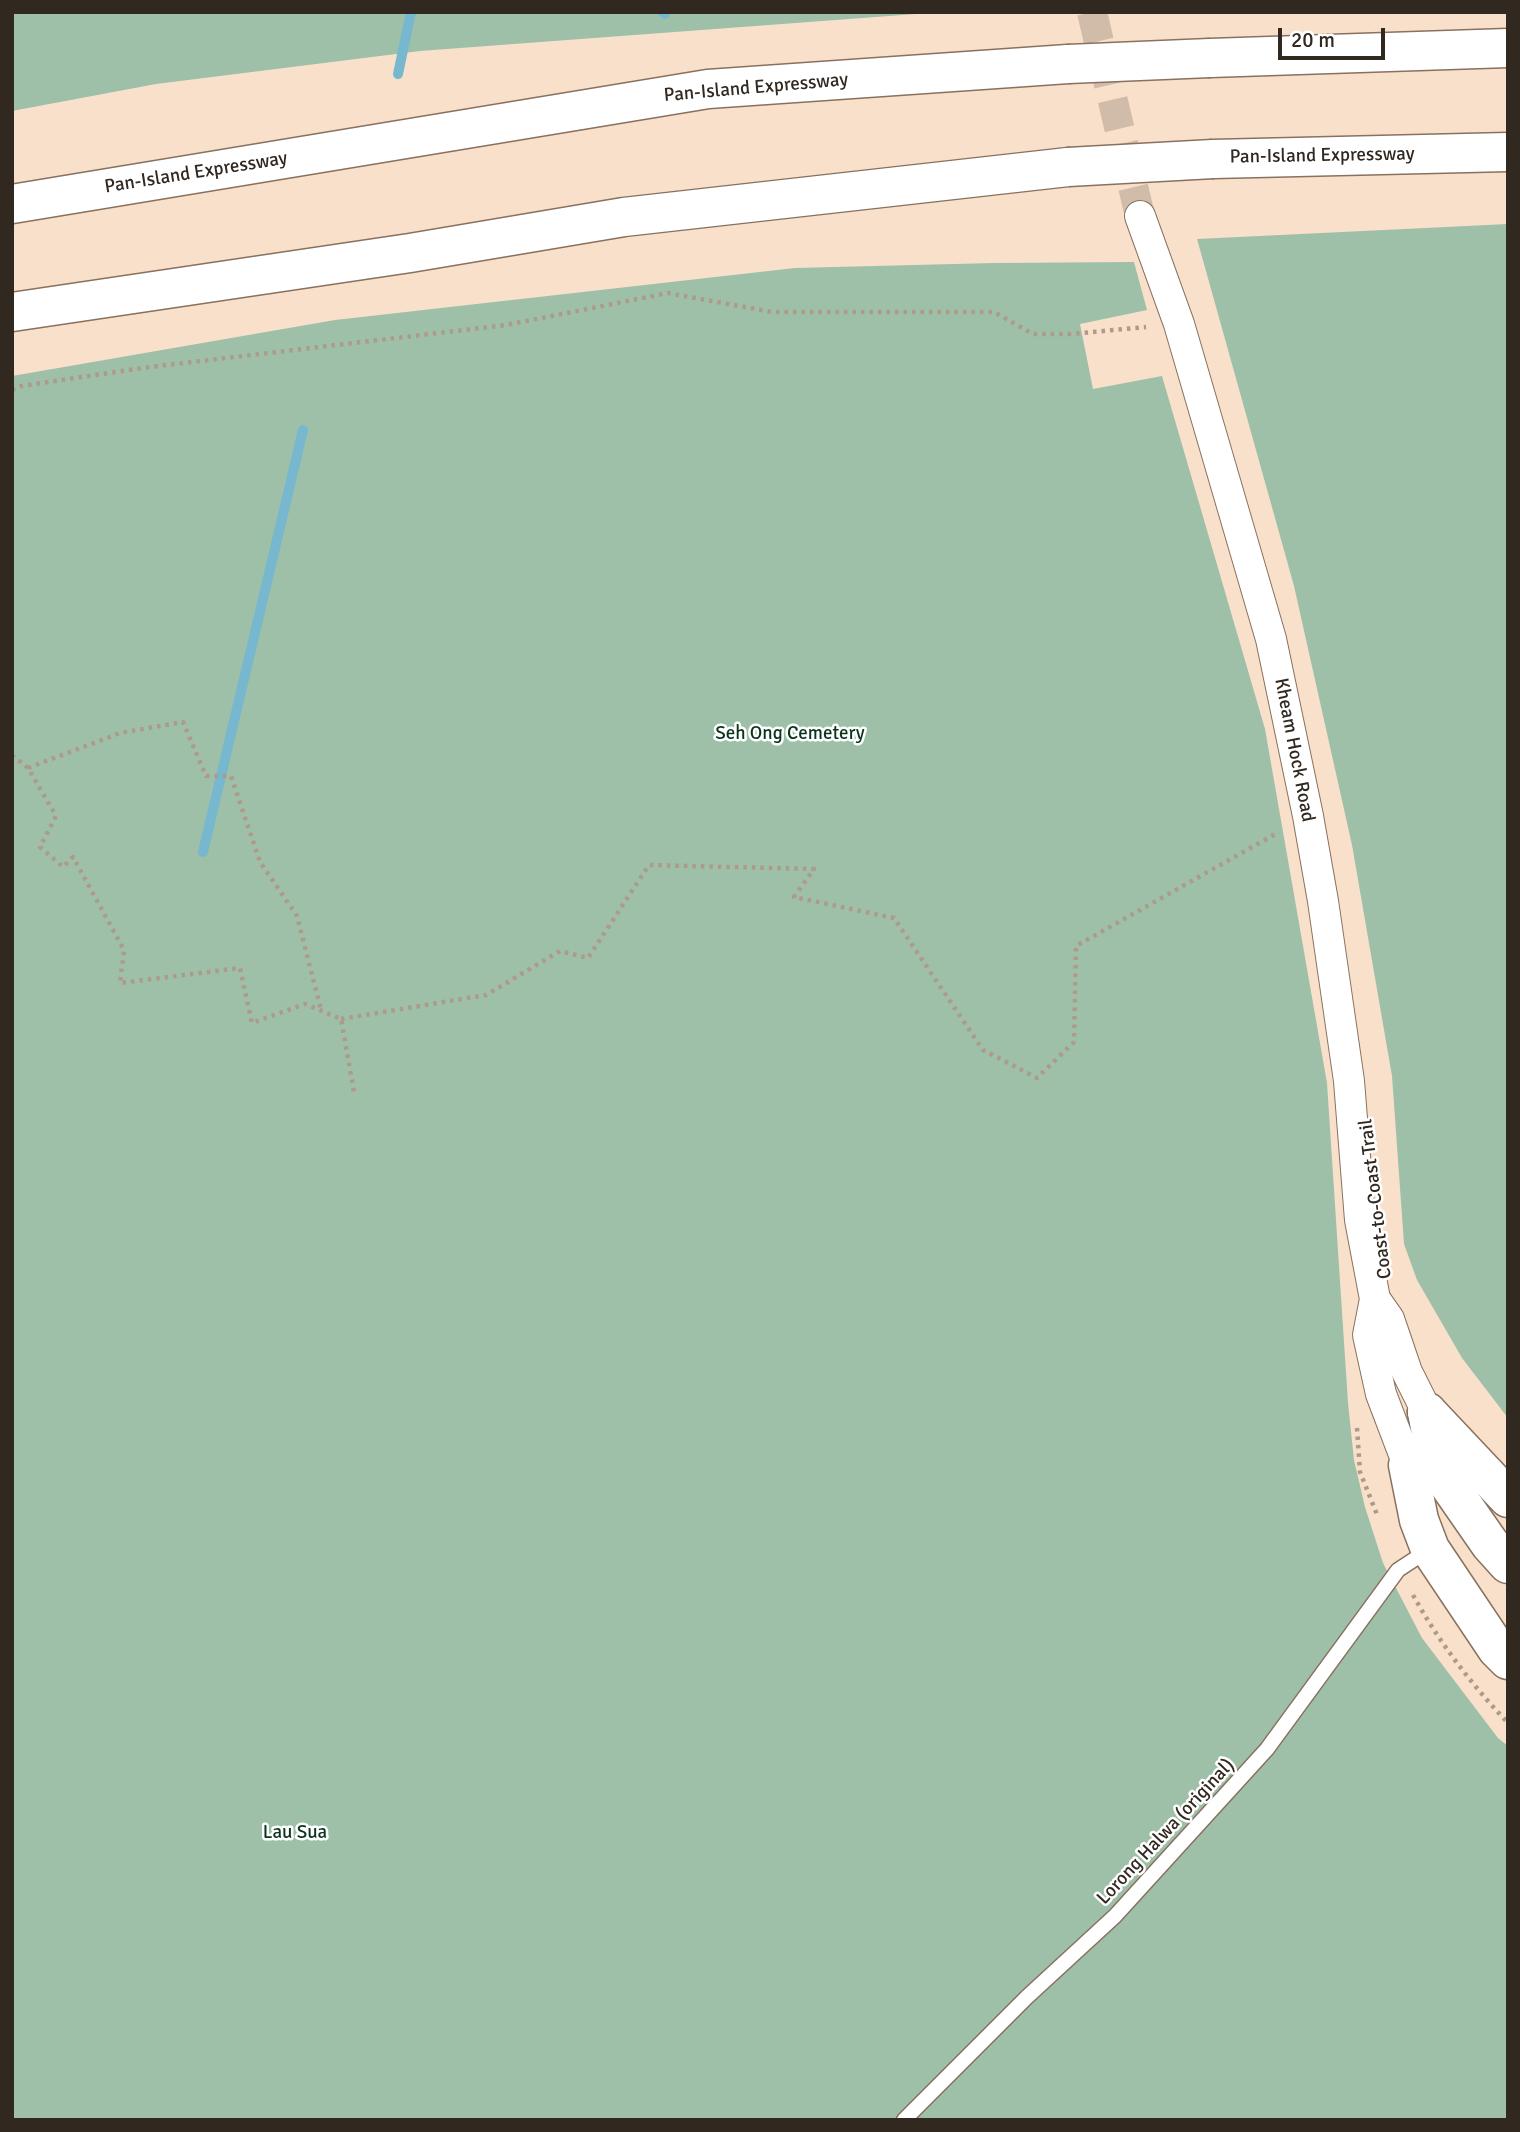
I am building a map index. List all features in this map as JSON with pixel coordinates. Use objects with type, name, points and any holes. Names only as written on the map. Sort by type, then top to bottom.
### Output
[{"type":"main road","name":"Pan-Island Expressway","points":[[12,204],[708,89],[1068,64],[1508,48]]},
{"type":"main road","name":"Pan-Island Expressway","points":[[12,312],[410,253],[624,217],[1068,167],[1213,159],[1508,152]]},
{"type":"main road","points":[[1427,1412],[1508,1497]]},
{"type":"main road","points":[[1427,1412],[1438,1469],[1490,1544],[1508,1564]]},
{"type":"main road","points":[[1408,1465],[1419,1520],[1430,1549],[1497,1648],[1508,1660]]},
{"type":"main road","points":[[1408,1465],[1452,1525],[1508,1593]]},
{"type":"street","name":"Kheam Hock Road","points":[[1140,216],[1179,324],[1271,639],[1308,816],[1349,1081],[1360,1220],[1375,1299],[1368,1335],[1381,1394],[1408,1465]]},
{"type":"street","name":"Kheam Hock Road","points":[[1375,1299],[1389,1318],[1407,1372],[1427,1412]]},
{"type":"lane","name":"Lorong Halwa (original)","points":[[904,2120],[1027,1997],[1115,1916],[1267,1749],[1398,1570],[1430,1549]]},
{"type":"path","points":[[12,390],[21,386],[150,367],[506,325],[668,293],[772,312],[994,312],[1033,334],[1071,334],[1179,324]]},
{"type":"path","points":[[28,768],[120,733],[183,722],[206,776],[231,776],[260,862],[297,916],[322,1011]]},
{"type":"path","points":[[12,755],[28,768],[56,816],[40,847],[63,867],[73,857],[124,950],[120,983],[240,968],[252,1023],[305,1004],[341,1020],[486,995],[560,951],[588,957],[649,865],[814,869],[794,897],[894,918],[983,1049],[1037,1078],[1074,1042],[1076,946],[1308,816]]},
{"type":"path","points":[[341,1020],[354,1092]]},
{"type":"green space","points":[[12,12],[943,12],[420,51],[156,84],[12,111]]},
{"type":"green space","points":[[1508,224],[1508,1418],[1462,1358],[1417,1280],[1404,1244],[1392,1076],[1352,845],[1294,586],[1197,239]]},
{"type":"green space","name":"Seh Ong Cemetery","points":[[1134,262],[1147,310],[1080,324],[1093,389],[1162,376],[1265,729],[1327,1083],[1348,1403],[1354,1460],[1365,1507],[1383,1563],[1422,1638],[1498,1738],[1508,1746],[1508,2120],[12,2120],[12,376],[335,320],[795,268]]},
{"type":"waterway","points":[[398,74],[411,12]]},
{"type":"waterway","points":[[203,852],[303,430]]},
{"type":"tunnel","points":[[1092,12],[1140,216]]},
{"type":"park label","name":"Lau Sua","points":[[295,1833]]}]
